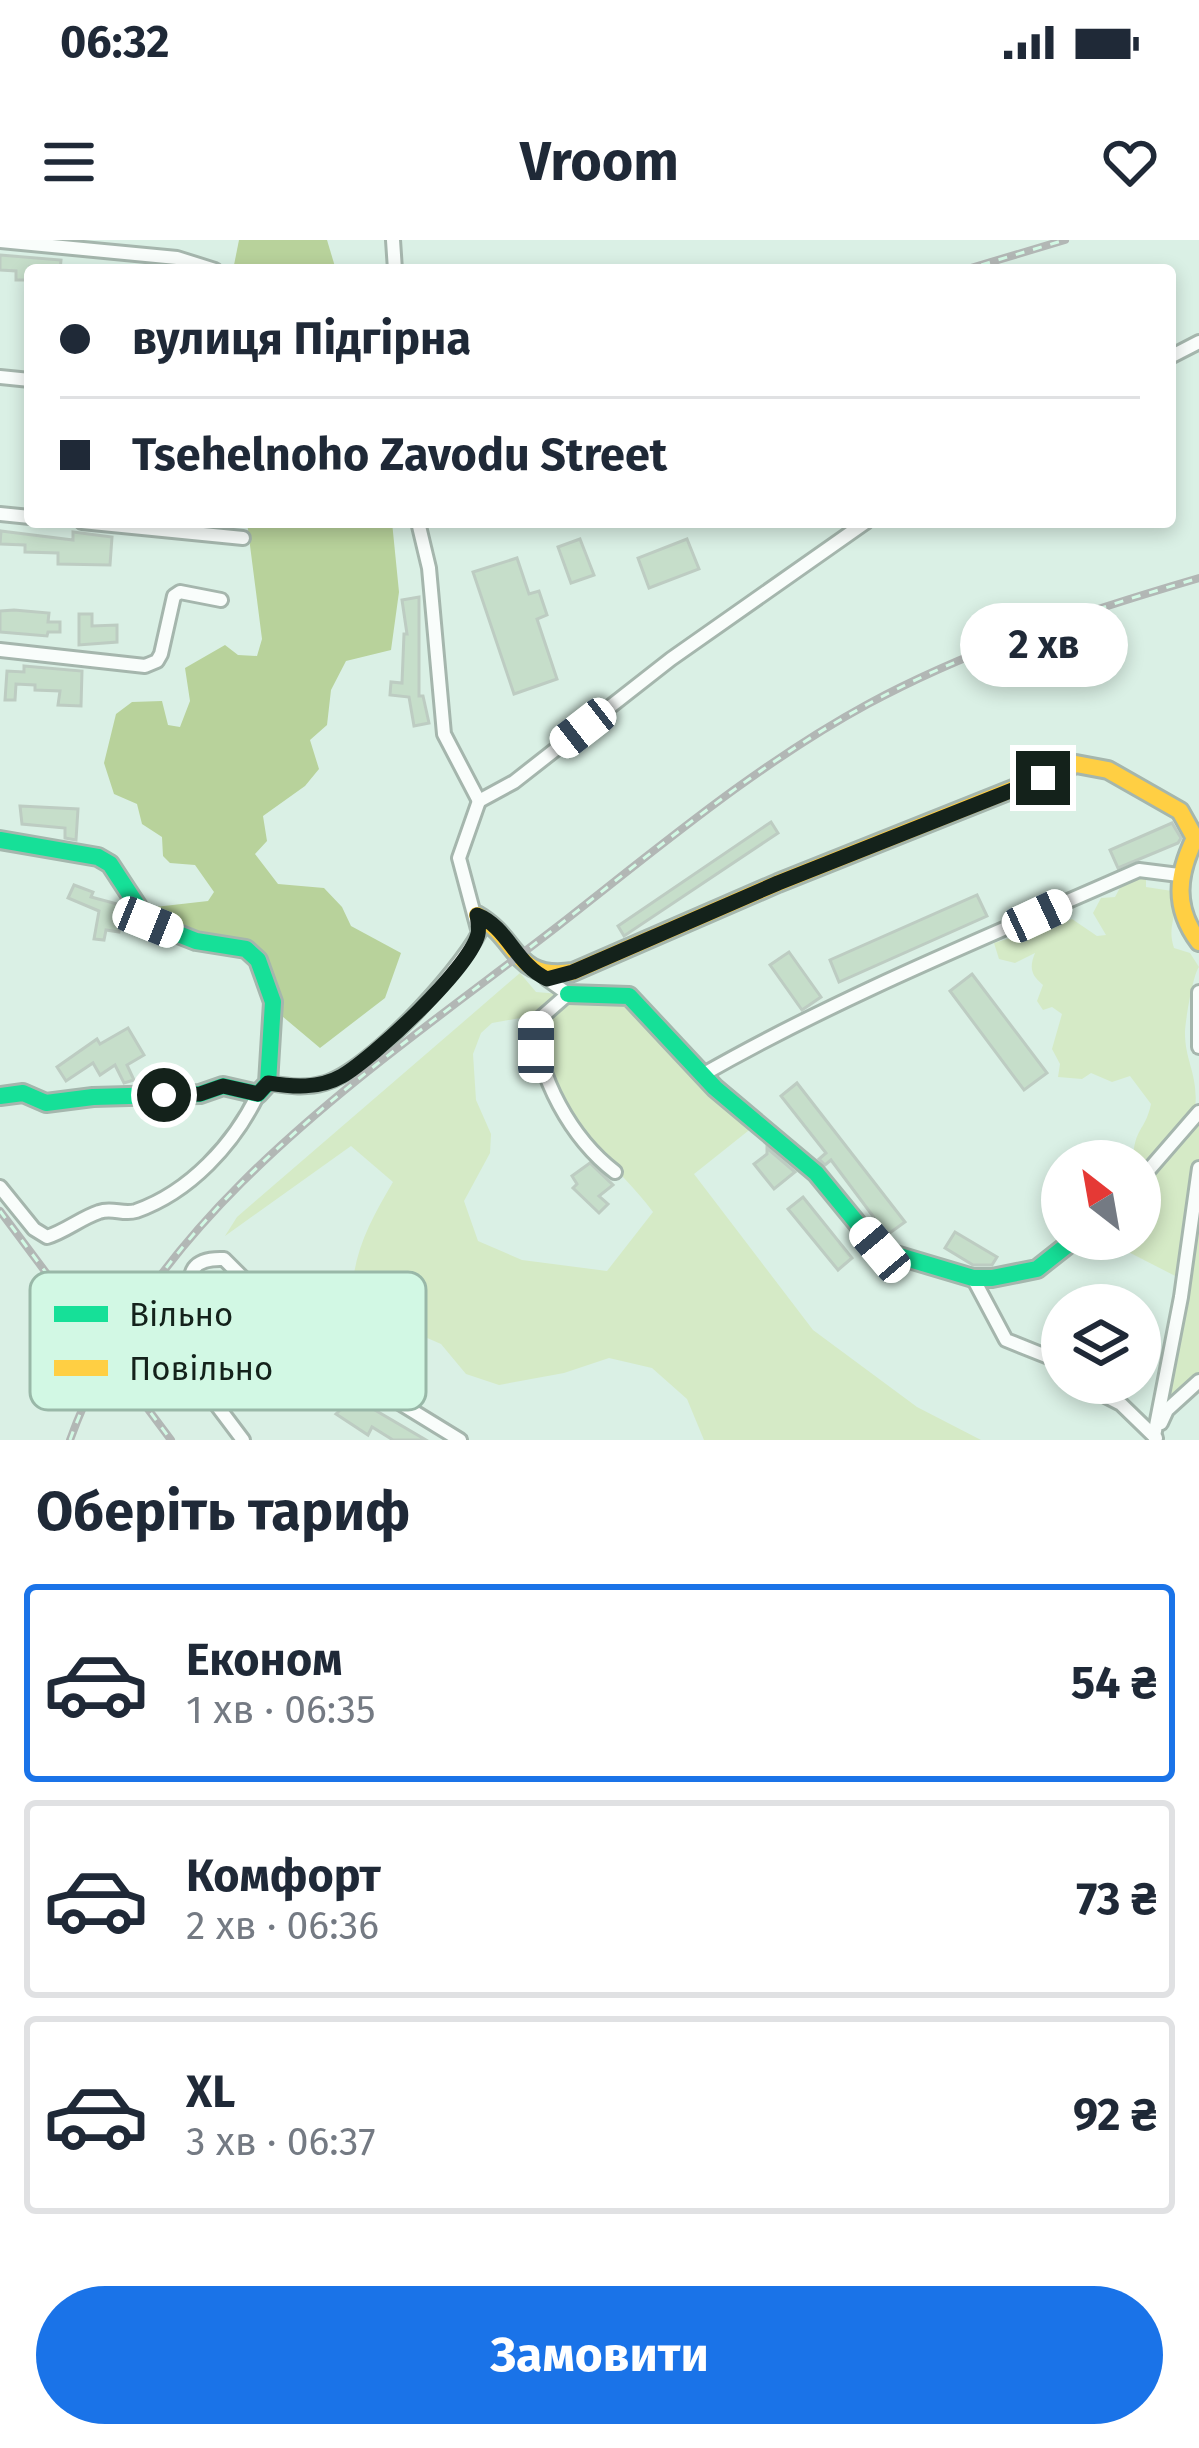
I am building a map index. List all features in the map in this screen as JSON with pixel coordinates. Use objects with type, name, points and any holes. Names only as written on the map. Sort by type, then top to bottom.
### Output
[{"type":"street","points":[[0,242],[177,258],[196,264]]},
{"type":"street","points":[[142,528],[243,538]]},
{"type":"street","points":[[419,528],[429,568],[444,734],[479,801]]},
{"type":"street","points":[[0,1096],[23,1093],[46,1103],[200,1094],[223,1086],[295,1088],[343,1076],[413,1016],[456,970],[479,933],[459,858],[479,801],[514,782],[670,659],[857,528]]},
{"type":"street","points":[[0,650],[145,666],[161,654],[174,596],[180,592],[220,600]]},
{"type":"street","points":[[547,979],[1076,764],[1108,770],[1180,811],[1195,838],[1179,875],[1190,933],[1199,942]]},
{"type":"street","points":[[0,840],[98,857],[110,864],[148,922],[196,941],[246,949],[258,961],[273,1002],[263,1089],[220,1153],[170,1194],[132,1212],[101,1210],[47,1237],[34,1229],[0,1187]]},
{"type":"street","points":[[702,1075],[882,983],[1139,870],[1179,875]]},
{"type":"street","points":[[477,915],[493,921],[523,963],[568,994],[629,996],[702,1075],[816,1173],[880,1250],[974,1278],[1036,1269],[1053,1260]]},
{"type":"street","points":[[1199,992],[1199,1048]]},
{"type":"street","points":[[568,994],[536,1022],[543,1075],[560,1106],[615,1172]]},
{"type":"street","points":[[1161,1156],[1199,1112]]},
{"type":"street","points":[[1155,1439],[1199,1168]]},
{"type":"street","points":[[194,1272],[207,1259],[224,1259],[237,1272]]},
{"type":"street","points":[[974,1278],[1006,1340],[1041,1354]]},
{"type":"street","points":[[1155,1439],[1167,1410],[1199,1382]]},
{"type":"street","points":[[1121,1404],[1155,1439]]},
{"type":"street","points":[[220,1410],[243,1440]]},
{"type":"street","points":[[411,1410],[460,1440]]},
{"type":"green space","points":[[239,240],[327,240],[334,264],[234,264]]},
{"type":"green space","points":[[248,528],[393,528],[399,592],[391,650],[346,661],[331,690],[327,725],[310,740],[319,769],[305,786],[263,816],[267,841],[255,854],[278,884],[324,888],[342,907],[351,926],[401,953],[385,998],[320,1048],[276,1011],[261,958],[155,919],[155,907],[208,901],[214,892],[195,865],[170,863],[163,856],[162,837],[142,824],[137,804],[114,794],[104,763],[116,714],[132,702],[162,701],[168,725],[180,727],[190,701],[185,668],[225,645],[238,655],[257,656],[262,639]]},
{"type":"green space","points":[[1138,874],[1146,876],[1146,887],[1172,891],[1174,948],[1190,953],[1199,967],[1185,1033],[1195,1109],[1161,1145],[1161,1140],[1137,1140],[1151,1104],[1130,1076],[1112,1082],[1091,1073],[1082,1079],[1058,1077],[1060,1064],[1052,1049],[1062,1014],[1052,1007],[1043,1010],[1037,1001],[1043,985],[1032,971],[1035,953],[1015,963],[999,959],[994,943],[1022,927],[1047,929],[1046,920],[1056,915],[1065,922],[1072,919],[1097,936],[1106,935],[1093,913],[1101,898],[1115,897],[1123,882]]},
{"type":"green space","points":[[520,973],[536,992],[560,994],[531,1016],[492,1023],[481,1033],[473,1054],[476,1100],[491,1134],[490,1153],[464,1201],[478,1241],[522,1260],[607,1271],[653,1212],[566,1110],[547,1071],[540,1024],[575,998],[628,1003],[753,1127],[694,1174],[813,1330],[917,1407],[981,1440],[704,1440],[687,1399],[652,1368],[609,1358],[564,1373],[499,1385],[466,1374],[441,1344],[426,1337],[426,1272],[355,1272],[372,1221],[393,1182],[351,1146],[225,1236],[237,1217]]},
{"type":"green space","points":[[1199,1119],[1199,1375],[1165,1406],[1187,1282],[1144,1260],[1161,1260],[1161,1162]]},
{"type":"building","points":[[0,255],[61,260],[61,264],[24,264],[24,280],[16,280],[16,271],[0,270]]},
{"type":"building","points":[[1,531],[73,540],[73,532],[112,537],[110,565],[58,564],[58,553],[25,552],[25,545],[0,544]]},
{"type":"building","points":[[580,539],[594,575],[571,583],[558,547]]},
{"type":"building","points":[[687,539],[699,569],[649,588],[638,558]]},
{"type":"building","points":[[517,558],[529,594],[539,591],[547,615],[537,619],[557,679],[514,694],[473,572]]},
{"type":"building","points":[[419,597],[419,696],[423,696],[429,723],[414,726],[409,697],[390,695],[391,682],[402,683],[407,634],[402,600]]},
{"type":"building","points":[[0,611],[49,613],[48,622],[60,622],[60,632],[47,636],[0,632]]},
{"type":"building","points":[[79,614],[92,614],[92,626],[117,625],[117,642],[79,645]]},
{"type":"building","points":[[24,666],[82,671],[81,706],[58,705],[60,691],[35,690],[35,685],[16,684],[15,700],[5,700],[7,671],[24,672]]},
{"type":"building","points":[[20,806],[78,809],[76,840],[65,838],[65,828],[22,824]]},
{"type":"building","points":[[771,822],[778,833],[624,936],[618,926]]},
{"type":"building","points":[[1172,823],[1181,838],[1178,843],[1118,868],[1110,850]]},
{"type":"building","points":[[74,885],[93,892],[91,897],[121,905],[116,920],[121,921],[119,932],[106,930],[104,940],[94,939],[99,911],[68,898]]},
{"type":"building","points":[[977,895],[987,916],[839,982],[830,960]]},
{"type":"building","points":[[789,952],[821,997],[802,1010],[770,965]]},
{"type":"building","points":[[972,974],[1047,1073],[1024,1090],[950,991]]},
{"type":"building","points":[[128,1028],[144,1055],[127,1065],[134,1080],[124,1083],[115,1065],[100,1075],[93,1063],[66,1081],[57,1067],[97,1039],[100,1044]]},
{"type":"building","points":[[797,1083],[905,1222],[887,1235],[831,1160],[825,1165],[819,1159],[826,1153],[781,1096]]},
{"type":"building","points":[[767,1148],[795,1172],[774,1189],[754,1164],[767,1154]]},
{"type":"building","points":[[590,1163],[613,1185],[599,1196],[608,1204],[599,1213],[573,1188],[577,1184],[572,1176]]},
{"type":"building","points":[[803,1197],[852,1258],[838,1270],[788,1209]]},
{"type":"building","points":[[955,1232],[997,1257],[992,1265],[973,1265],[945,1248]]},
{"type":"building","points":[[375,1410],[426,1440],[393,1440],[372,1427],[368,1435],[336,1414]]},
{"type":"railway","points":[[984,264],[1065,240]]},
{"type":"railway","points":[[163,1272],[212,1214],[344,1091],[786,753],[868,704],[948,665],[1030,632],[1199,578]]},
{"type":"railway","points":[[0,1211],[46,1272]]},
{"type":"railway","points":[[70,1440],[83,1410]]},
{"type":"railway","points":[[149,1410],[171,1440]]},
{"type":"traffic: fast","points":[[0,840],[98,857],[110,864],[148,922],[196,941],[246,949],[258,960],[273,1002],[268,1083],[258,1094],[223,1086],[200,1094],[46,1103],[23,1093],[0,1096]]},
{"type":"traffic: fast","points":[[568,994],[629,996],[715,1088],[816,1173],[879,1250],[973,1278],[1037,1269],[1048,1260]]},
{"type":"traffic: slow","points":[[477,915],[528,965],[553,973],[573,972],[778,883],[1076,764],[1108,770],[1180,811],[1195,838],[1180,891],[1185,916],[1199,942]]},
{"type":"route","points":[[164,1095],[200,1094],[223,1086],[258,1094],[268,1083],[295,1088],[343,1076],[413,1016],[456,970],[479,933],[477,915],[493,921],[523,963],[547,979],[1043,778]]}]
